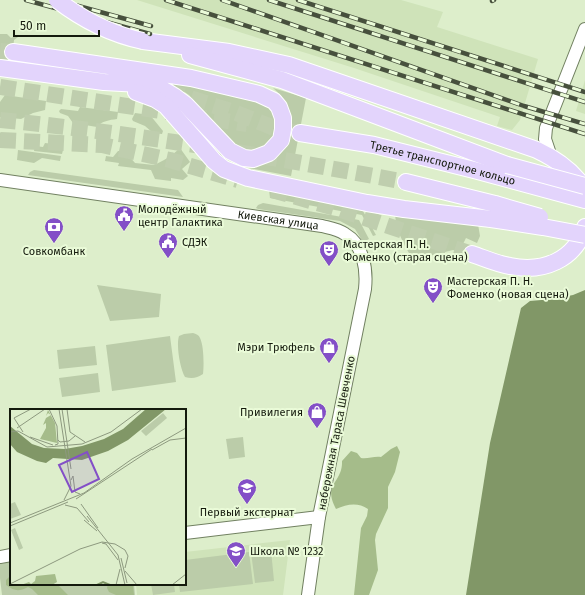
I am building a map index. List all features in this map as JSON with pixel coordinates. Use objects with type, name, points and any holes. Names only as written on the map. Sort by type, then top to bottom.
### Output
[{"type":"main road","points":[[57,0],[70,10],[101,28],[113,33],[143,41],[254,64],[289,65],[537,150],[563,165],[585,188]]},
{"type":"main road","points":[[0,68],[104,82],[140,84],[164,90],[186,105],[230,151],[244,158],[253,159],[269,154],[281,140],[284,129],[283,118],[279,107],[274,101],[259,94],[191,78],[13,52]]},
{"type":"main road","points":[[254,64],[290,83],[505,171],[585,188]]},
{"type":"main road","points":[[104,82],[155,99],[166,106],[214,161],[224,169],[248,178],[404,210],[493,211],[585,231]]},
{"type":"main road","name":"Третье транспортное кольцо","points":[[300,133],[374,145],[438,152],[505,171],[585,200]]},
{"type":"main road","points":[[406,182],[543,227],[585,235]]},
{"type":"main road","points":[[472,254],[512,267],[534,268],[549,265],[562,259],[574,248],[585,227]]},
{"type":"street","points":[[551,157],[545,139],[546,128],[585,29]]},
{"type":"street","name":"Киевская улица","points":[[0,180],[285,220],[336,229],[345,234],[356,244],[366,271]]},
{"type":"street","name":"набережная Тараса Шевченко","points":[[308,595],[319,517],[365,289],[366,271]]},
{"type":"street","points":[[186,533],[319,517]]},
{"type":"street","points":[[0,557],[10,555]]},
{"type":"shaded area","points":[[137,0],[401,0],[443,12],[437,27],[538,59],[520,120],[512,130],[497,126],[500,117],[354,68]]},
{"type":"shaded area","points":[[0,34],[7,34],[11,38],[15,36],[18,37],[14,40],[12,58],[0,57]]},
{"type":"shaded area","points":[[585,80],[585,114],[576,111]]},
{"type":"shaded area","points":[[170,82],[209,89],[266,105],[271,109],[278,123],[275,136],[266,147],[254,152],[247,151],[236,146],[189,95]]},
{"type":"shaded area","points":[[273,88],[306,98],[291,176],[249,168],[271,161],[284,148],[289,140],[291,121],[289,112],[286,103]]},
{"type":"shaded area","points":[[5,95],[46,101],[45,110],[33,113],[21,119],[0,117],[0,102]]},
{"type":"shaded area","points":[[80,107],[118,112],[117,119],[103,122],[97,127],[73,123],[68,116],[60,113],[59,111],[61,109],[78,111]]},
{"type":"shaded area","points":[[135,113],[150,115],[163,131],[162,134],[153,133],[145,126],[133,121],[132,119]]},
{"type":"shaded area","points":[[0,133],[7,134],[7,141],[11,146],[0,145]]},
{"type":"shaded area","points":[[45,143],[53,144],[54,149],[63,150],[62,154],[34,151],[35,146],[43,147]]},
{"type":"shaded area","points":[[180,148],[190,162],[182,169],[188,176],[183,180],[171,178],[171,181],[155,179],[151,170],[118,166],[119,163],[105,161],[106,156],[113,157],[118,151],[121,151],[135,163],[154,165],[167,158]]},
{"type":"shaded area","points":[[18,150],[61,156],[60,161],[42,158],[34,163],[17,160]]},
{"type":"shaded area","points":[[34,170],[178,190],[183,197],[28,175]]},
{"type":"shaded area","points":[[269,190],[363,211],[376,235],[373,236],[362,215],[270,198]]},
{"type":"shaded area","points":[[263,203],[359,220],[369,239],[363,242],[355,229],[340,221],[256,208],[258,205]]},
{"type":"shaded area","points":[[395,215],[478,224],[480,236],[477,243],[466,238],[459,252],[453,250],[413,260],[399,233]]},
{"type":"shaded area","points":[[97,285],[161,294],[159,317],[110,321]]},
{"type":"shaded area","points":[[585,290],[585,595],[466,595],[490,443],[521,308],[530,301],[573,295]]},
{"type":"shaded area","points":[[193,333],[199,336],[202,346],[203,374],[190,378],[185,377],[182,368],[178,351],[178,340],[179,336]]},
{"type":"shaded area","points":[[170,336],[176,382],[112,391],[106,345]]},
{"type":"shaded area","points":[[95,346],[97,365],[59,369],[57,350]]},
{"type":"shaded area","points":[[98,373],[100,392],[62,397],[59,378]]},
{"type":"shaded area","points":[[243,437],[245,457],[229,459],[226,439]]},
{"type":"shaded area","points":[[397,446],[400,452],[395,472],[388,487],[388,508],[376,534],[375,540],[378,570],[369,595],[354,595],[361,528],[367,516],[368,509],[360,505],[352,504],[336,509],[332,500],[332,488],[340,474],[342,461],[351,451],[357,453],[361,458],[381,457]]},
{"type":"shaded area","name":"Школа № 1232","points":[[290,540],[283,595],[137,595],[136,585],[186,585],[186,552]]},
{"type":"shaded area","points":[[271,550],[274,581],[255,583],[251,552]]},
{"type":"shaded area","points":[[249,552],[253,584],[180,592],[179,585],[186,585],[186,560]]},
{"type":"shaded area","points":[[10,562],[10,585],[134,585],[135,595],[2,595],[0,564]]},
{"type":"shaded area","points":[[10,576],[10,585],[58,585],[68,595],[38,595],[28,587],[22,590],[14,590],[6,585],[6,580]]},
{"type":"shaded area","points":[[108,585],[133,585],[134,595],[116,595],[109,592],[107,588]]},
{"type":"shaded area","points":[[151,585],[174,585],[175,592],[153,595]]},
{"type":"tunnel","points":[[0,51],[13,52]]},
{"type":"tunnel","points":[[0,87],[247,124]]},
{"type":"tunnel","points":[[168,91],[231,111],[277,129],[300,133]]},
{"type":"tunnel","points":[[0,120],[51,125],[153,139],[406,182]]},
{"type":"tunnel","points":[[0,140],[102,145],[170,160],[238,180]]},
{"type":"tunnel","points":[[272,190],[335,208],[472,254]]},
{"type":"railway","points":[[26,0],[150,34]]},
{"type":"railway","points":[[57,0],[151,26]]},
{"type":"railway","points":[[166,0],[585,134]]},
{"type":"railway","points":[[222,0],[524,106],[585,124]]},
{"type":"railway","points":[[269,0],[585,102]]},
{"type":"railway","points":[[298,0],[585,92]]},
{"type":"place","name":"Молодёжный центр Галактика","points":[[124,232]]},
{"type":"place","name":"Совкомбанк","points":[[54,244]]},
{"type":"place","name":"СДЭК","points":[[168,259]]},
{"type":"place","name":"Мастерская П. Н. Фоменко (старая сцена)","points":[[329,267]]},
{"type":"place","name":"Мастерская П. Н. Фоменко (новая сцена)","points":[[433,304]]},
{"type":"place","name":"Мэри Трюфель","points":[[329,364]]},
{"type":"place","name":"Привилегия","points":[[317,429]]},
{"type":"place","name":"Первый экстернат","points":[[247,505]]},
{"type":"place","name":"Школа № 1232","points":[[236,568]]}]
